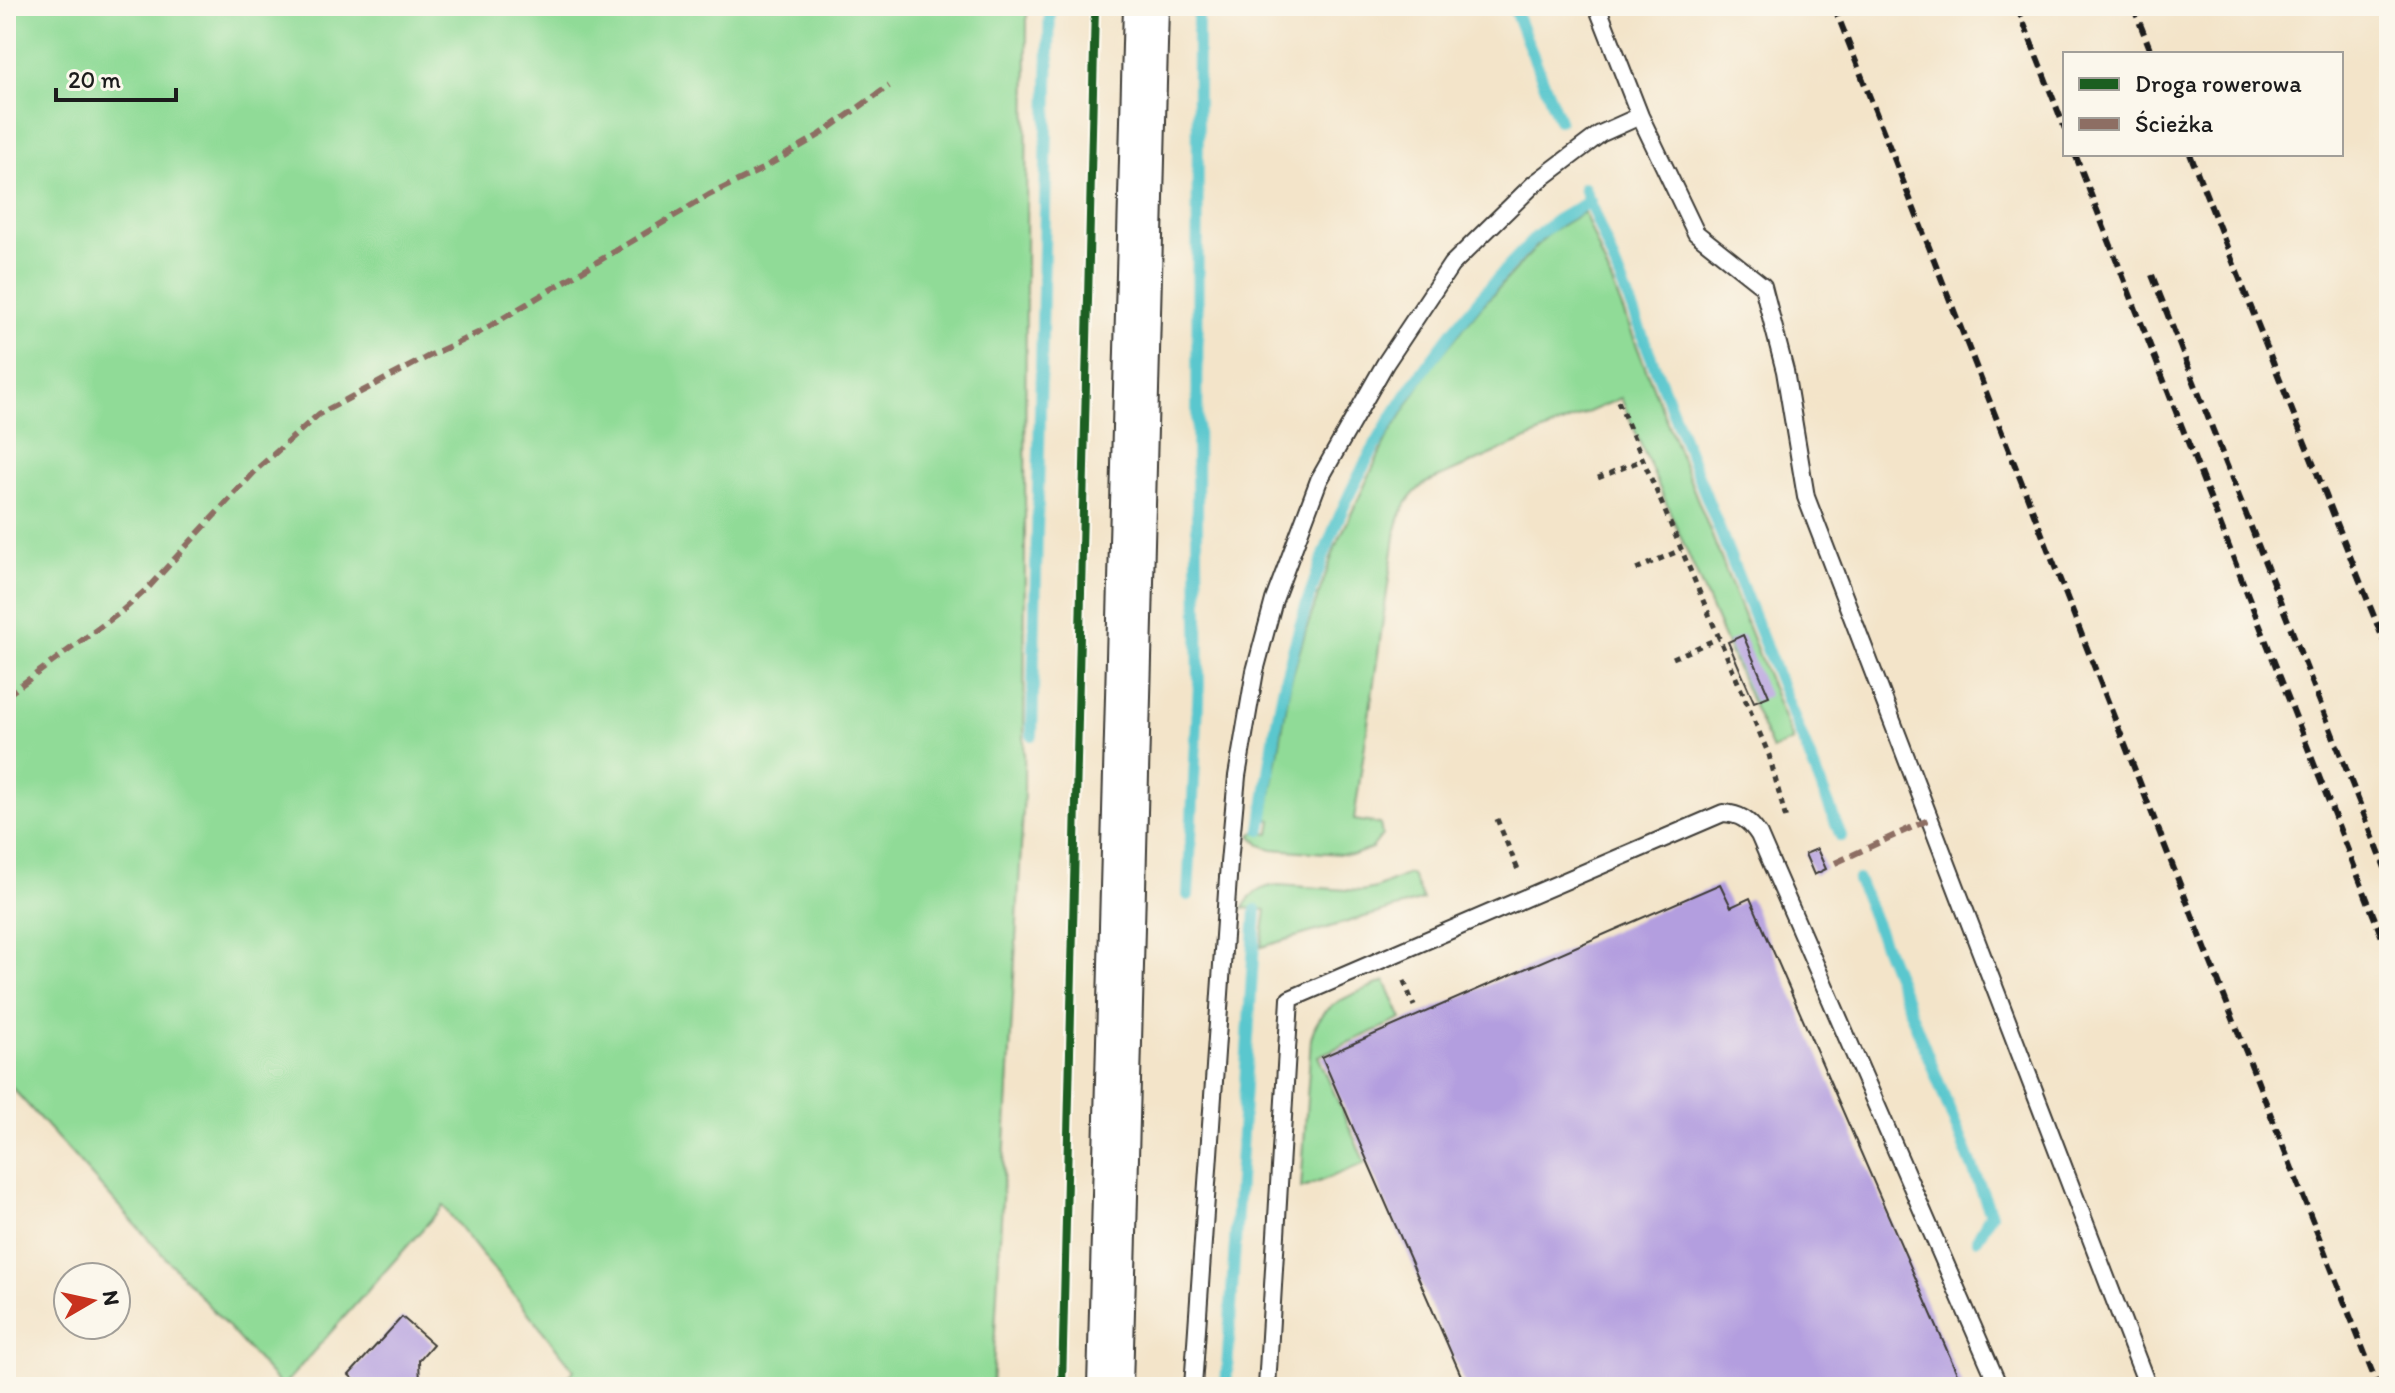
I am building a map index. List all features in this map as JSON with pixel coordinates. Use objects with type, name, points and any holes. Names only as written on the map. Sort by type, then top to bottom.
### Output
[{"type":"main road","points":[[1110,1387],[1146,6]]},
{"type":"lane","points":[[1597,6],[1640,116],[1696,233],[1763,286],[1785,371],[1806,497],[2148,1387]]},
{"type":"lane","points":[[1193,1387],[1237,776],[1255,671],[1274,600],[1319,480],[1385,364],[1451,265],[1534,184],[1600,134],[1640,116]]},
{"type":"lane","points":[[1267,1387],[1290,999],[1723,813],[1745,818],[1759,835],[1999,1387]]},
{"type":"path","points":[[1618,401],[1764,744]]},
{"type":"path","points":[[1598,478],[1642,460]]},
{"type":"path","points":[[1636,569],[1681,550]]},
{"type":"path","points":[[1673,658],[1719,638]]},
{"type":"path","points":[[1497,819],[1510,852]]},
{"type":"green space","points":[[6,6],[1027,6],[1024,792],[992,1387],[560,1387],[574,1370],[443,1206],[282,1387],[6,1081]]},
{"type":"green space","points":[[1584,212],[1793,741],[1772,750],[1621,398],[1426,483],[1410,498],[1396,530],[1354,820],[1380,824],[1382,835],[1372,848],[1354,855],[1272,849],[1260,845],[1251,835],[1255,832],[1270,834],[1272,820],[1267,819],[1290,684],[1305,633],[1335,548],[1387,438],[1432,366],[1480,308],[1550,232]]},
{"type":"green space","points":[[1412,875],[1423,900],[1261,947],[1266,910],[1243,908],[1258,891],[1273,886],[1361,891]]},
{"type":"green space","points":[[1385,981],[1402,1019],[1318,1056],[1365,1163],[1301,1189],[1311,1038],[1315,1026],[1330,1007]]},
{"type":"building","points":[[1743,635],[1769,696],[1754,702],[1728,642]]},
{"type":"building","points":[[1817,849],[1826,869],[1814,875],[1805,854]]},
{"type":"building","points":[[1720,884],[1731,907],[1750,898],[1963,1387],[1466,1387],[1322,1057]]},
{"type":"building","points":[[402,1317],[433,1344],[419,1360],[420,1384],[423,1387],[362,1387],[349,1375]]},
{"type":"waterway","points":[[1032,735],[1050,6]]},
{"type":"waterway","points":[[1188,895],[1199,684],[1198,6]]},
{"type":"waterway","points":[[1513,6],[1559,120]]},
{"type":"waterway","points":[[1584,188],[1841,836]]},
{"type":"waterway","points":[[1261,830],[1276,725],[1296,641],[1333,531],[1369,456],[1411,388],[1484,294],[1537,236],[1590,201]]},
{"type":"waterway","points":[[1858,880],[1991,1214],[1977,1239]]},
{"type":"waterway","points":[[1226,1387],[1256,910]]},
{"type":"railway","points":[[1834,6],[2378,1387]]},
{"type":"railway","points":[[2017,6],[2063,124]]},
{"type":"railway","points":[[2133,6],[2151,52]]},
{"type":"railway","points":[[2076,156],[2389,955]]},
{"type":"railway","points":[[2191,156],[2389,654]]},
{"type":"railway","points":[[2152,275],[2389,878]]},
{"type":"marked path","points":[[6,696],[122,611],[147,589],[257,469],[319,414],[480,332],[709,195],[760,170],[821,134],[889,86]]},
{"type":"marked path","points":[[1835,863],[1930,819]]},
{"type":"cycle path","points":[[1062,1387],[1095,6]]}]
